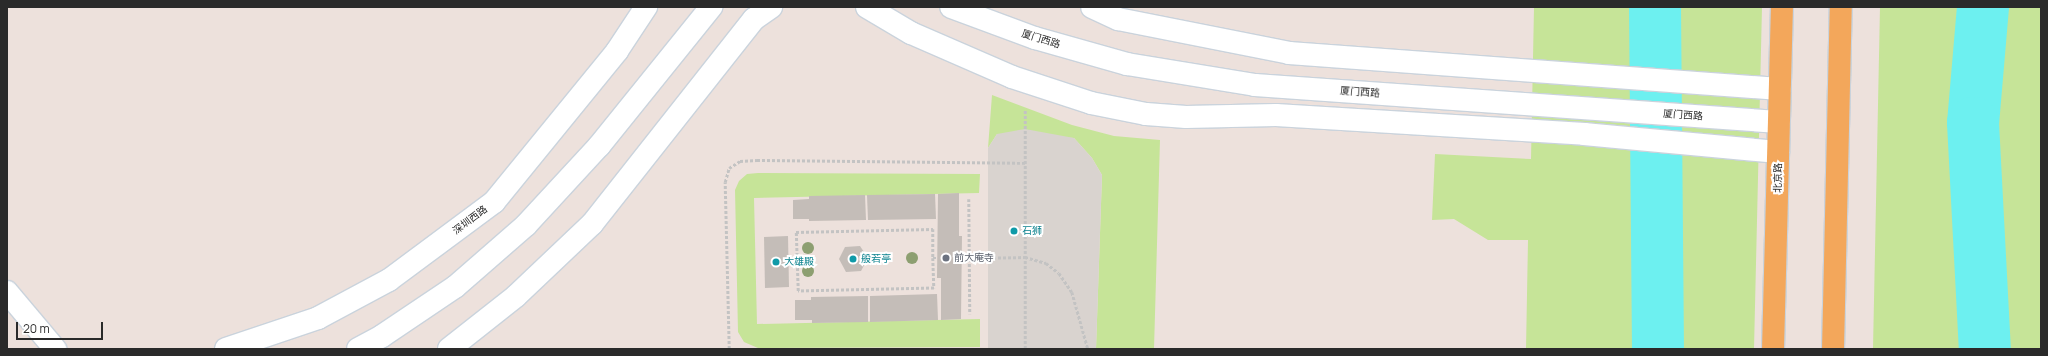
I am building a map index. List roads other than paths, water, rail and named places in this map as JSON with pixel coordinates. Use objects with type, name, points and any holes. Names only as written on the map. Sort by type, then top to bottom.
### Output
[{"type":"main road","name":"北京路","points":[[1773,349],[1782,7]]},
{"type":"main road","points":[[1833,349],[1841,7]]},
{"type":"street","name":"深圳西路","points":[[226,349],[318,318],[389,280],[494,202],[617,51],[646,7]]},
{"type":"street","points":[[358,349],[382,336],[455,287],[526,225],[599,146],[711,7]]},
{"type":"street","points":[[449,349],[516,296],[592,224],[754,19],[772,7]]},
{"type":"street","points":[[866,7],[911,33],[1027,82],[1091,103],[1146,114],[1186,117],[1276,115],[1584,134],[1778,152]]},
{"type":"street","name":"厦门西路","points":[[951,7],[1035,38],[1127,64],[1255,85],[1586,107],[1779,122]]},
{"type":"street","points":[[1092,7],[1118,19],[1289,53],[1588,73],[1780,89]]},
{"type":"street","points":[[7,292],[54,349]]},
{"type":"waterway","points":[[1655,7],[1658,349]]},
{"type":"waterway","points":[[1983,7],[1973,123],[1985,349]]},
{"type":"place","name":"石狮","points":[[1014,231]]},
{"type":"place","name":"前大庵寺","points":[[946,258]]},
{"type":"place","name":"般若亭","points":[[853,259]]},
{"type":"place","name":"大雄殿","points":[[776,262]]}]
